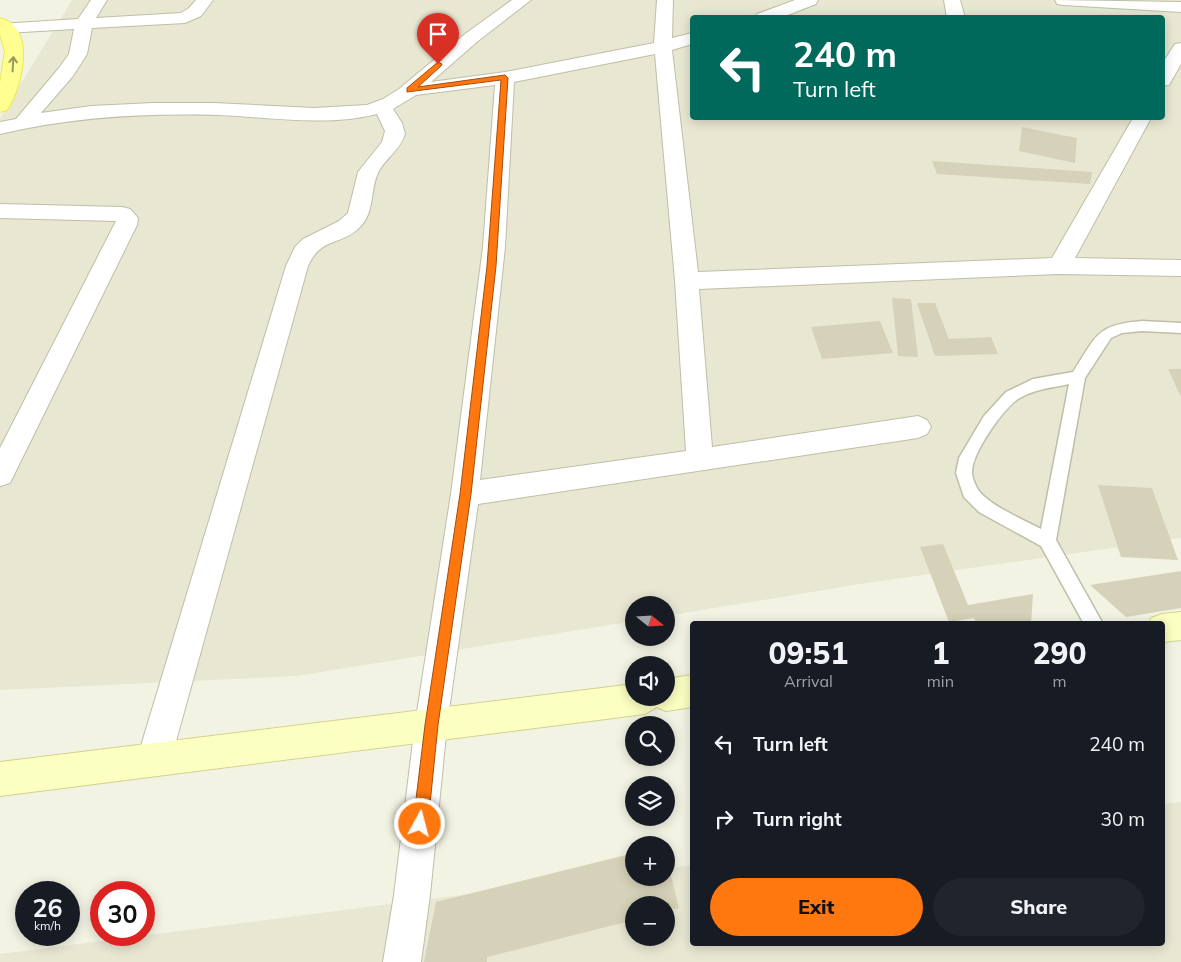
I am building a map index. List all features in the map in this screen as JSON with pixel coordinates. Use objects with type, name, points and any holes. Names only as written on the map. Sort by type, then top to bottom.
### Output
[{"type":"main road","points":[[0,106],[10,86],[14,64],[13,44],[3,26]]},
{"type":"street","points":[[23,122],[78,54],[84,23],[99,0]]},
{"type":"street","points":[[3,26],[185,18],[195,12],[205,0]]},
{"type":"street","points":[[0,128],[23,122],[87,112],[137,109],[339,113],[382,107],[410,90],[485,26],[523,0]]},
{"type":"street","points":[[665,0],[662,47],[687,281],[700,460]]},
{"type":"street","points":[[771,15],[810,0]]},
{"type":"street","points":[[952,0],[955,15]]},
{"type":"street","points":[[1063,0],[1107,1],[1181,8]]},
{"type":"street","points":[[410,90],[505,78],[662,47],[690,39]]},
{"type":"street","points":[[1165,72],[1181,48]]},
{"type":"street","points":[[402,962],[413,886],[431,725],[465,494],[494,247],[505,78]]},
{"type":"street","points":[[154,759],[297,266],[305,249],[317,239],[335,232],[352,222],[360,210],[368,172],[379,156],[391,144],[395,134],[393,125],[382,107]]},
{"type":"street","points":[[1059,266],[1141,120]]},
{"type":"street","points":[[0,211],[106,213],[122,214],[127,218],[122,234],[0,475]]},
{"type":"street","points":[[687,281],[1059,266],[1181,268]]},
{"type":"street","points":[[465,494],[918,427]]},
{"type":"street","points":[[1165,628],[1181,626]]},
{"type":"street","points":[[675,694],[690,691]]},
{"type":"street","points":[[0,779],[625,701]]},
{"type":"lane","points":[[1047,541],[1078,378],[1106,334],[1127,327],[1181,328]]},
{"type":"lane","points":[[1078,378],[1033,385],[1012,396],[989,420],[968,458],[964,473],[970,492],[985,507],[1047,541],[1092,621]]},
{"type":"shaded area","points":[[72,0],[1181,0],[1181,538],[860,584],[675,615],[675,596],[625,596],[625,622],[297,676],[0,690],[0,118]]},
{"type":"shaded area","points":[[1181,802],[1181,962],[0,962],[0,954],[63,946],[80,946],[80,944],[90,943],[90,946],[155,946],[155,934],[625,874],[625,886],[675,886],[675,868],[690,865],[690,946],[1165,946],[1165,804]]},
{"type":"building","points":[[1022,127],[1077,138],[1075,163],[1019,151]]},
{"type":"building","points":[[932,161],[1092,172],[1090,184],[937,174]]},
{"type":"building","points":[[892,298],[911,299],[918,357],[898,356]]},
{"type":"building","points":[[917,303],[935,303],[949,339],[991,337],[998,354],[935,356]]},
{"type":"building","points":[[880,321],[893,353],[822,359],[811,327]]},
{"type":"building","points":[[1168,369],[1181,369],[1181,397]]},
{"type":"building","points":[[1098,485],[1152,488],[1178,560],[1121,557]]},
{"type":"building","points":[[943,544],[968,605],[1033,594],[1031,621],[975,621],[974,618],[949,621],[920,547]]},
{"type":"building","points":[[1181,571],[1181,608],[1126,617],[1090,585]]},
{"type":"building","points":[[625,855],[625,886],[674,886],[679,908],[675,909],[675,896],[625,896],[625,922],[487,957],[487,962],[424,962],[436,902]]},
{"type":"route","points":[[420,824],[431,725],[465,494],[492,266],[505,78],[410,90],[438,64]]}]
